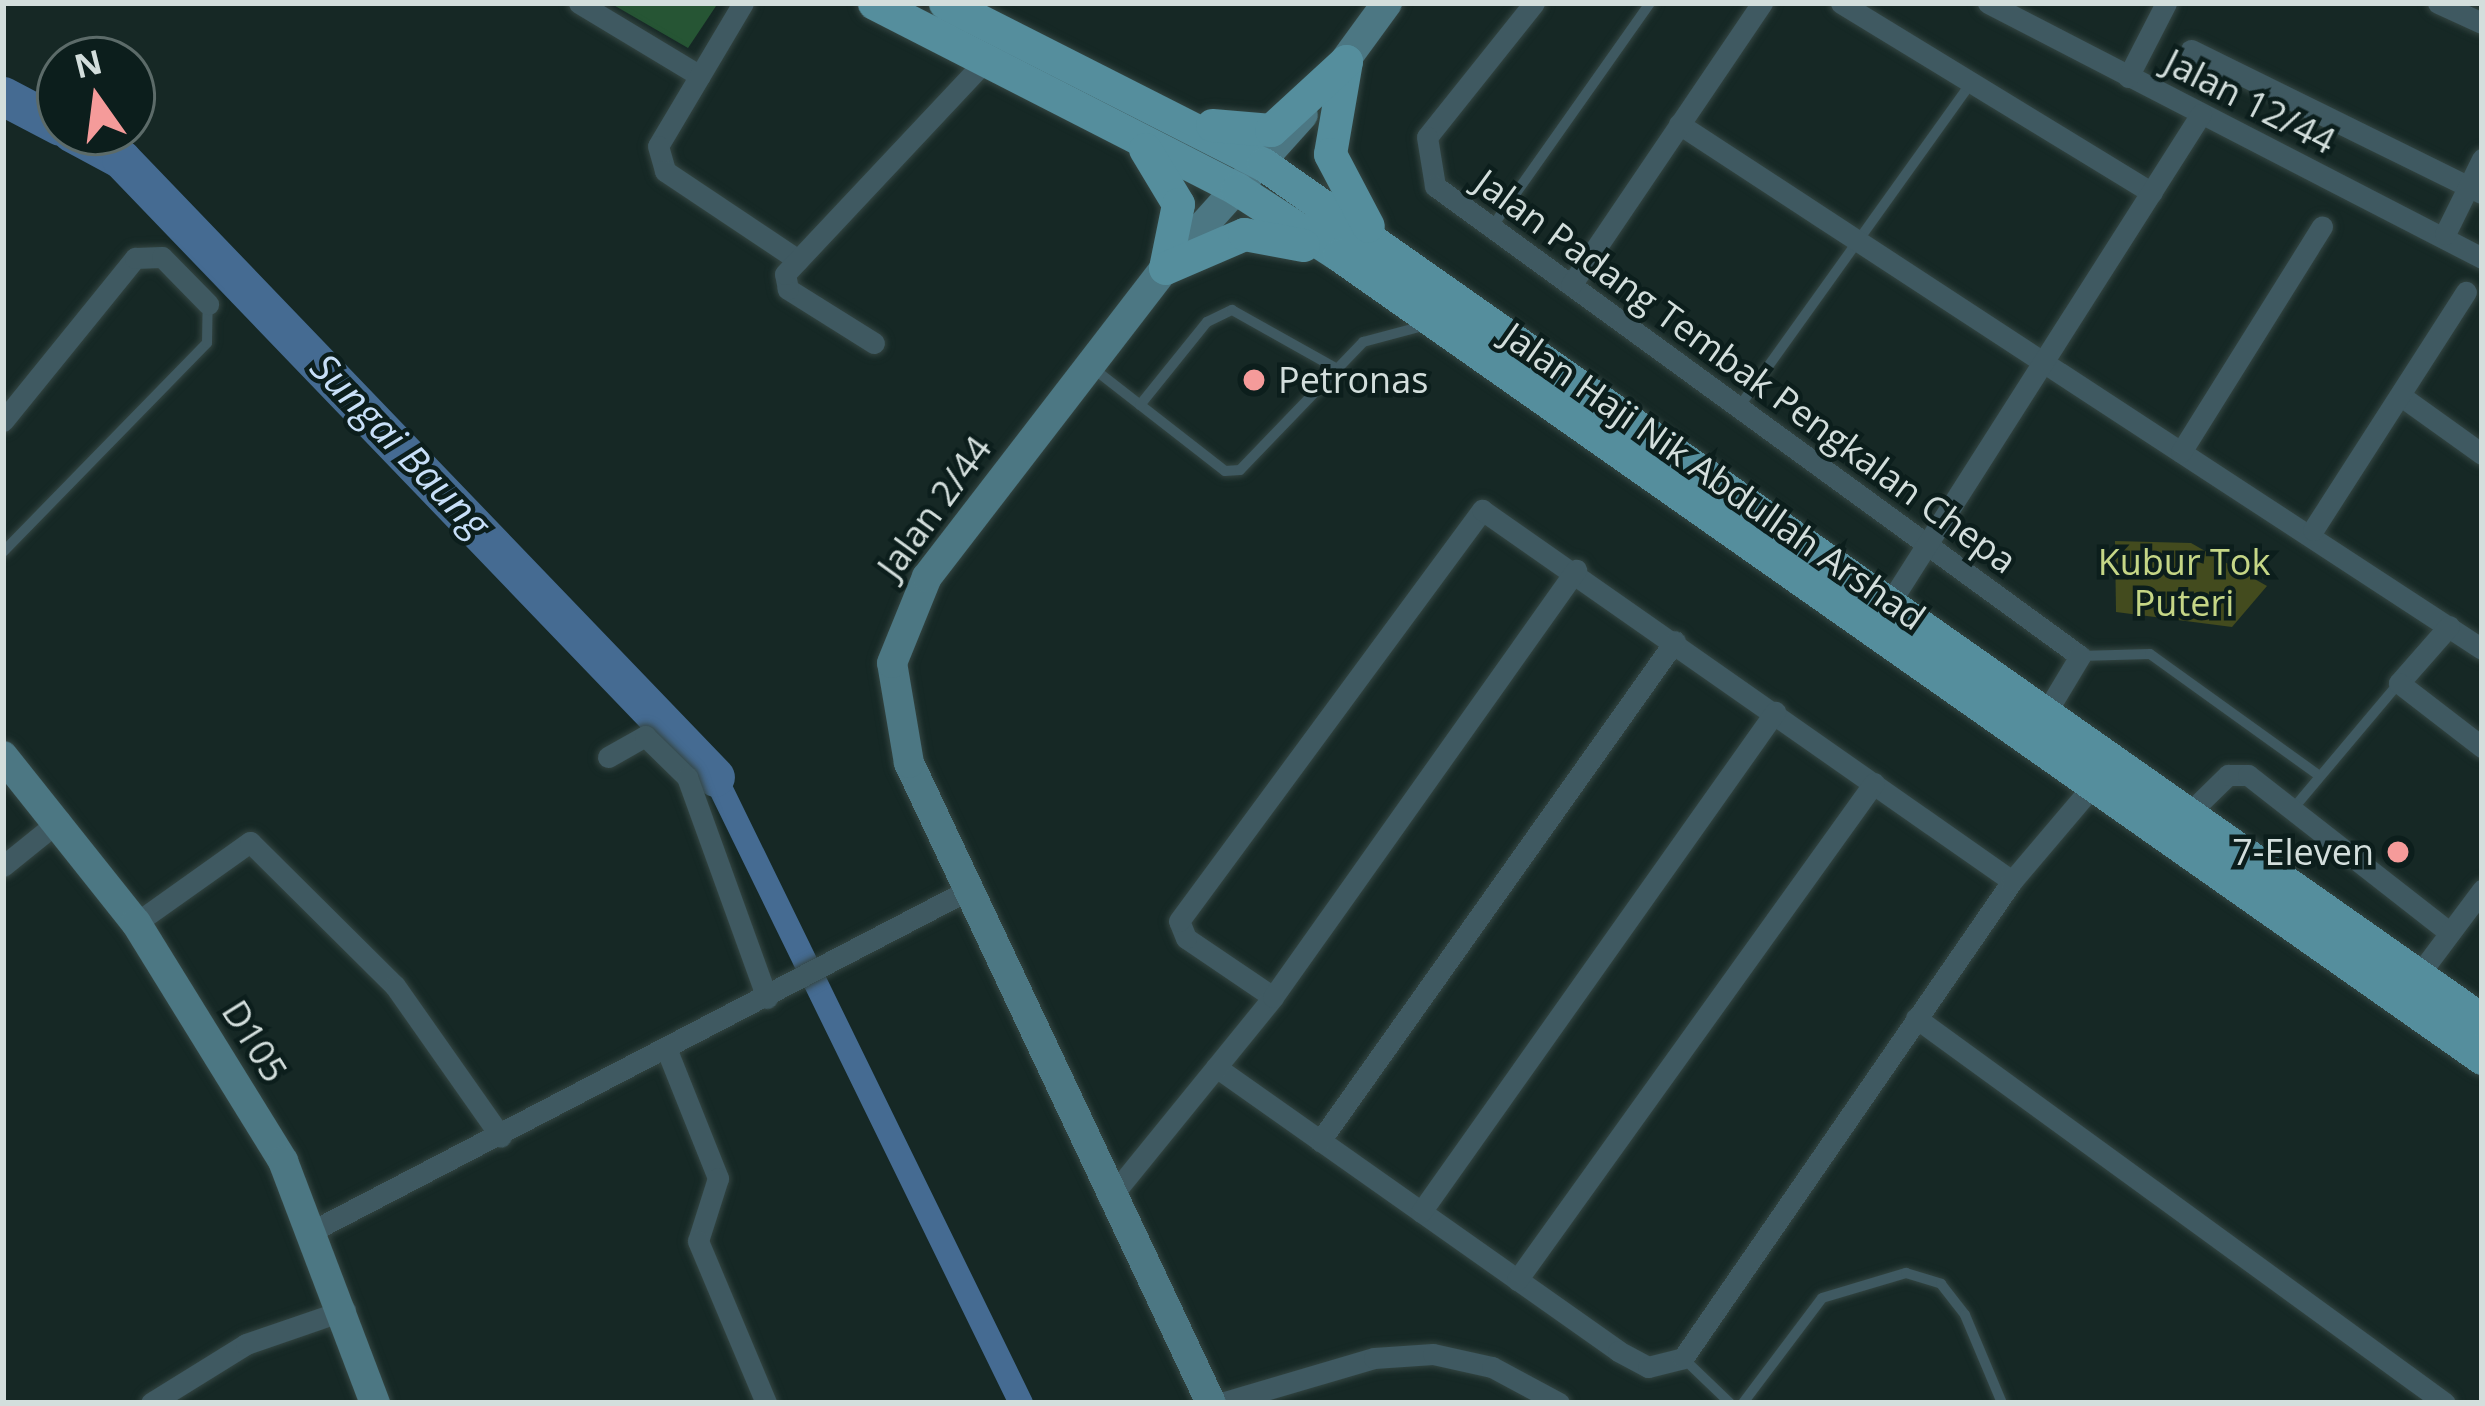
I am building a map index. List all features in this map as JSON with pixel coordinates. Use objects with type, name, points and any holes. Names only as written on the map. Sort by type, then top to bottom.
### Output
[{"type":"main road","name":"Jalan Haji Nik Abdullah Arshad","points":[[874,3],[1237,189],[1339,255],[1430,325],[2090,789],[2482,1058]]},
{"type":"main road","name":"Jalan Haji Nik Abdullah Arshad","points":[[945,3],[1262,164],[2482,1020]]},
{"type":"main road","points":[[1147,106],[1256,134],[1283,123],[1346,61]]},
{"type":"main road","points":[[1346,61],[1329,133],[1334,174],[1393,255]]},
{"type":"main road","points":[[1136,138],[1175,190],[1165,268]]},
{"type":"main road","points":[[1165,268],[1244,234],[1339,255]]},
{"type":"street","points":[[579,3],[700,76]]},
{"type":"street","points":[[743,3],[658,146],[665,171],[798,260]]},
{"type":"street","name":"Jalan 2/44","points":[[1211,1403],[1108,1199],[899,731],[900,627],[1165,268],[1262,164],[1387,3]]},
{"type":"street","name":"Jalan Padang Tembak Pengkalan Chepa","points":[[1534,3],[1427,137],[1435,186],[2080,656]]},
{"type":"street","points":[[1571,285],[1762,3]]},
{"type":"street","points":[[1841,3],[2152,194]]},
{"type":"street","name":"Jalan 12/44","points":[[1988,3],[2445,234],[2482,258]]},
{"type":"street","points":[[2128,76],[2166,3]]},
{"type":"street","points":[[2438,3],[2482,23]]},
{"type":"street","points":[[2191,50],[2475,190]]},
{"type":"street","points":[[874,343],[788,290],[798,260],[984,62]]},
{"type":"street","points":[[1889,604],[2201,114]]},
{"type":"street","points":[[1679,124],[2042,370],[2313,530],[2482,649]]},
{"type":"street","points":[[2445,234],[2475,190],[2482,159]]},
{"type":"street","points":[[2181,452],[2322,226]]},
{"type":"street","points":[[3,422],[135,258],[162,257],[208,304]]},
{"type":"street","points":[[2313,530],[2466,292]]},
{"type":"street","points":[[2401,396],[2482,454]]},
{"type":"street","points":[[1273,997],[1186,938],[1182,916],[1476,512],[1576,570],[2012,881]]},
{"type":"street","points":[[1108,1199],[1273,997],[1576,570]]},
{"type":"street","points":[[2449,626],[2399,682],[2482,747]]},
{"type":"street","points":[[1320,1141],[1675,641]]},
{"type":"street","points":[[2044,716],[2080,656]]},
{"type":"street","points":[[1421,1212],[1775,712]]},
{"type":"street","points":[[608,757],[645,736],[687,777],[767,998]]},
{"type":"street","name":"D105","points":[[3,756],[60,820],[136,922],[316,1229],[375,1403]]},
{"type":"street","points":[[2186,816],[2239,773],[2450,933]]},
{"type":"street","points":[[1517,1280],[1874,783]]},
{"type":"street","points":[[1216,1067],[1640,1364],[1683,1358],[2012,881],[2090,789]]},
{"type":"street","points":[[3,866],[60,820]]},
{"type":"street","points":[[136,922],[250,842],[395,986],[501,1137]]},
{"type":"street","points":[[316,1229],[668,1053],[970,889]]},
{"type":"street","points":[[2417,977],[2482,890]]},
{"type":"street","points":[[1916,1018],[2445,1403]]},
{"type":"street","points":[[668,1053],[718,1178],[697,1236],[766,1403]]},
{"type":"street","points":[[151,1403],[246,1345],[345,1310]]},
{"type":"street","points":[[1222,1403],[1374,1358],[1433,1354],[1492,1366],[1559,1403]]},
{"type":"lane","points":[[1492,227],[1650,3]]},
{"type":"lane","points":[[1739,407],[1971,83]]},
{"type":"lane","points":[[3,552],[207,343],[208,304]]},
{"type":"lane","points":[[1140,405],[1207,322],[1232,310],[1339,370]]},
{"type":"lane","points":[[1090,365],[1225,471],[1240,470],[1375,335],[1430,325]]},
{"type":"lane","points":[[2080,656],[2150,654],[2320,776]]},
{"type":"lane","points":[[2292,810],[2399,682]]},
{"type":"lane","points":[[1743,1403],[1822,1298],[1906,1273],[1941,1284],[1964,1315],[2002,1403]]},
{"type":"lane","points":[[1683,1358],[1730,1403]]},
{"type":"green space","name":"Kubur Tok Puteri","points":[[2115,541],[2191,543],[2267,586],[2232,627],[2116,612]]},
{"type":"building","points":[[610,3],[718,3],[688,48]]},
{"type":"waterway","name":"Sungai Baung","points":[[3,96],[36,113]]},
{"type":"waterway","name":"Sungai Baung","points":[[115,156],[715,777]]},
{"type":"waterway","points":[[715,777],[1021,1403]]},
{"type":"place","name":"Petronas","points":[[1254,380]]},
{"type":"place","name":"7-Eleven","points":[[2398,852]]}]
